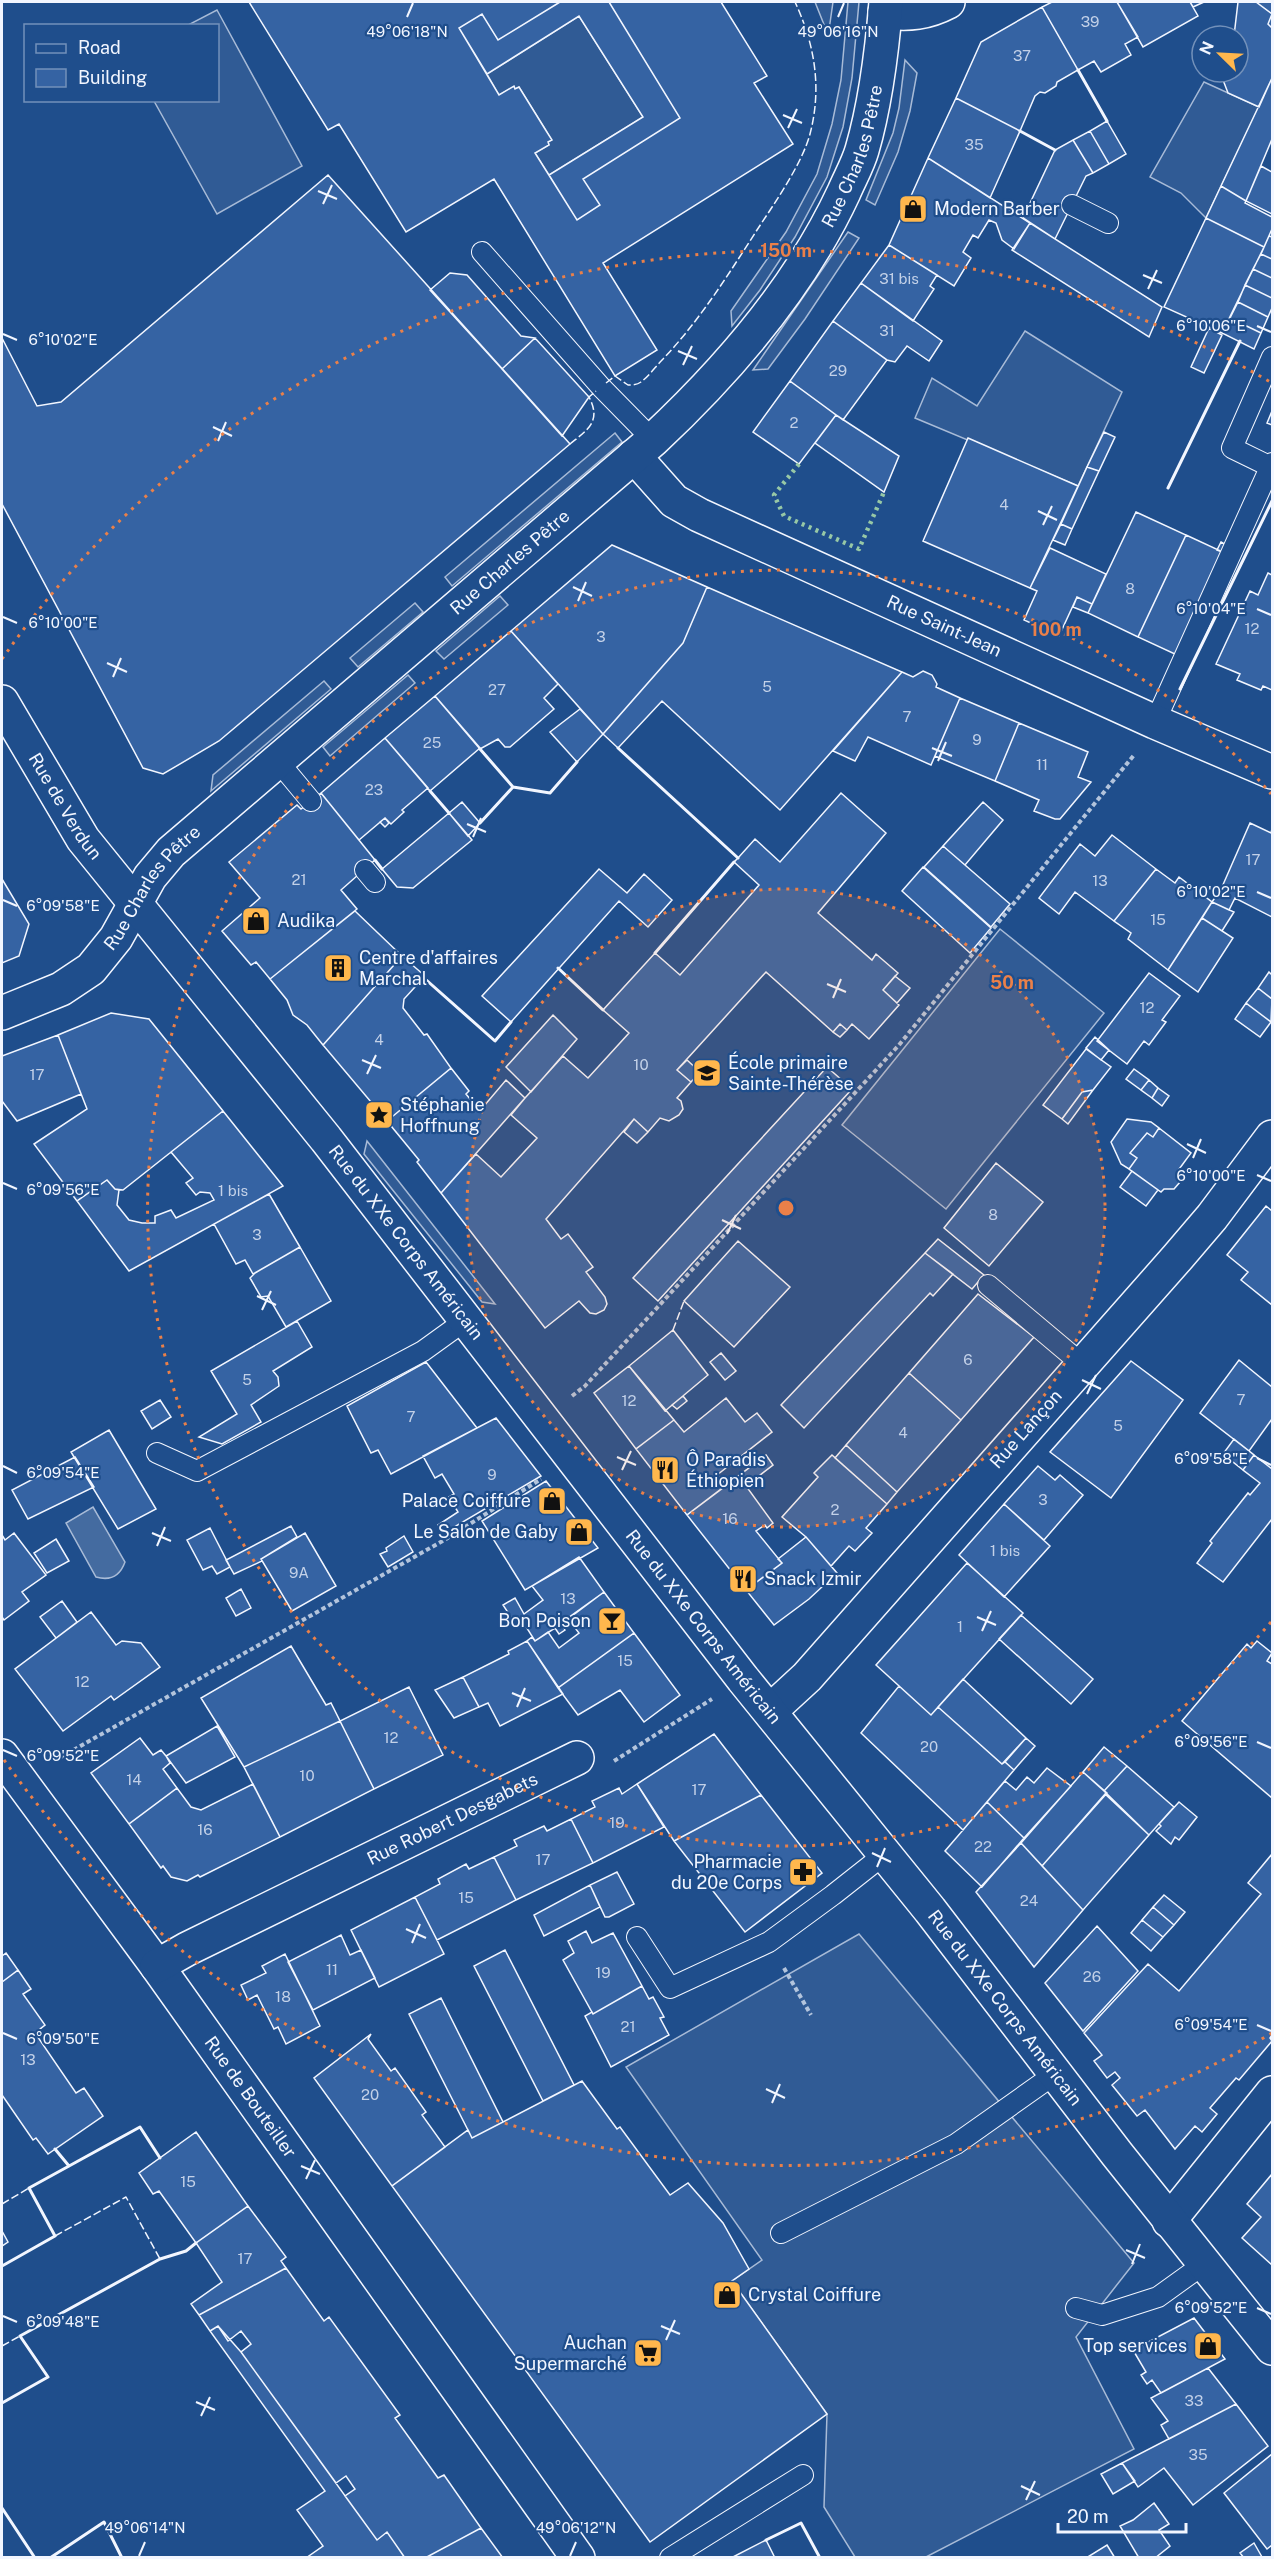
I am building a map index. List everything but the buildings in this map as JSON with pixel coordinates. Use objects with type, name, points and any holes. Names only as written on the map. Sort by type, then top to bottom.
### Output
[{"type":"street","name":"Rue Charles Pêtre","points":[[2,1013],[61,989],[91,969],[116,938],[150,877],[171,852],[644,448],[724,370],[789,284],[834,213],[862,152],[875,96],[886,7],[908,15],[935,9],[948,2]]},
{"type":"street","name":"Rue Saint-Jean","points":[[644,448],[674,501],[699,515],[1159,724],[1272,771]]},
{"type":"street","name":"Rue de Verdun","points":[[2,702],[83,839],[135,904]]},
{"type":"street","name":"Rue du XXe Corps Américain","points":[[135,904],[326,1139],[743,1679],[885,1854],[1169,2221],[1272,2348]]},
{"type":"street","name":"Rue Lançon","points":[[770,1711],[807,1677],[1083,1365],[1212,1217],[1272,1137]]},
{"type":"street","name":"Rue de Bouteiller","points":[[2,1756],[157,1966],[578,2558]]},
{"type":"street","name":"Rue Robert Desgabets","points":[[157,1966],[187,1948],[577,1758]]},
{"type":"street","points":[[1169,2221],[1272,2093]]},
{"type":"lane","points":[[1072,205],[1108,223]]},
{"type":"lane","points":[[482,252],[602,387],[644,448]]},
{"type":"lane","points":[[1159,724],[1272,465],[1232,448],[1272,357]]},
{"type":"lane","points":[[277,760],[311,801]]},
{"type":"lane","points":[[988,1285],[1083,1365]]},
{"type":"lane","points":[[157,1453],[197,1471],[423,1351],[466,1320]]},
{"type":"lane","points":[[636,1937],[670,1988],[768,1942],[885,1854]]},
{"type":"lane","points":[[781,2233],[956,2144],[1055,2074]]},
{"type":"lane","points":[[1076,2308],[1102,2315],[1158,2297],[1204,2264]]},
{"type":"lane","points":[[670,2558],[803,2475]]},
{"type":"path","points":[[543,1419],[585,1386],[899,1044],[1159,724]]},
{"type":"path","points":[[24,1786],[54,1761],[446,1539],[574,1460]]},
{"type":"path","points":[[577,1758],[606,1766],[743,1679]]},
{"type":"path","points":[[768,1942],[811,2015]]},
{"type":"shaded area","points":[[815,2],[833,2],[829,30],[825,27]]},
{"type":"shaded area","points":[[848,2],[859,2],[852,78],[843,127],[827,177],[795,237],[760,290],[732,326],[731,311],[786,232],[817,174],[832,124],[841,80]]},
{"type":"shaded area","points":[[217,10],[302,166],[217,214],[155,102],[219,102],[219,24],[190,24]]},
{"type":"shaded area","points":[[579,16],[643,117],[549,175],[535,153],[549,145],[548,142],[551,140],[545,129],[519,87],[515,89],[514,87],[499,95],[487,74]]},
{"type":"shaded area","points":[[905,60],[917,73],[910,111],[898,152],[875,205],[866,200],[893,133],[899,108]]},
{"type":"shaded area","points":[[1203,84],[1208,84],[1259,107],[1206,218],[1181,193],[1150,177]]},
{"type":"shaded area","points":[[848,232],[859,238],[805,319],[768,369],[753,370]]},
{"type":"shaded area","points":[[1025,331],[1122,392],[1078,486],[915,418],[932,378],[977,406]]},
{"type":"shaded area","points":[[615,433],[622,442],[452,586],[445,577]]},
{"type":"shaded area","points":[[500,596],[508,605],[444,659],[436,651]]},
{"type":"shaded area","points":[[415,603],[423,612],[358,667],[350,658]]},
{"type":"shaded area","points":[[408,675],[415,683],[330,756],[323,747]]},
{"type":"shaded area","points":[[324,681],[331,689],[211,791],[213,775]]},
{"type":"shaded area","points":[[1000,929],[1104,1013],[946,1209],[842,1125]]},
{"type":"shaded area","points":[[367,1141],[495,1304],[482,1302],[364,1154]]},
{"type":"shaded area","points":[[93,1507],[125,1562],[120,1571],[110,1578],[96,1577],[66,1523]]},
{"type":"shaded area","points":[[859,1934],[1134,2263],[1076,2337],[1134,2449],[926,2557],[855,2557],[824,2507],[827,2414],[732,2281],[762,2260],[626,2067]]},
{"type":"hedge","points":[[799,464],[774,495],[784,516],[859,549],[884,492]]},
{"type":"fence","points":[[606,383],[615,376],[628,385],[635,385],[650,374],[701,313],[779,196],[801,158],[814,117],[816,83],[812,51],[795,2]]},
{"type":"fence","points":[[570,444],[591,425],[594,413],[589,397],[596,391]]},
{"type":"fence","points":[[673,1330],[684,1301]]},
{"type":"fence","points":[[2,2204],[29,2188]]},
{"type":"fence","points":[[55,2236],[126,2197],[160,2259]]},
{"type":"fence","points":[[2,2346],[20,2336]]},
{"type":"wall","points":[[1078,70],[1107,121]]},
{"type":"wall","points":[[1020,131],[1055,150]]},
{"type":"wall","points":[[1168,488],[1240,341]]},
{"type":"wall","points":[[1180,689],[1272,501]]},
{"type":"wall","points":[[618,748],[738,858]]},
{"type":"wall","points":[[480,749],[513,787]]},
{"type":"wall","points":[[480,823],[513,787],[550,793],[577,762]]},
{"type":"wall","points":[[430,791],[449,813]]},
{"type":"wall","points":[[375,860],[382,869]]},
{"type":"wall","points":[[655,953],[734,862]]},
{"type":"wall","points":[[558,968],[603,1010]]},
{"type":"wall","points":[[424,978],[495,1041],[511,1022]]},
{"type":"wall","points":[[2,2266],[55,2236],[29,2188],[140,2127],[160,2158]]},
{"type":"wall","points":[[55,2149],[69,2166]]},
{"type":"wall","points":[[2,2403],[48,2377],[20,2336],[160,2259],[186,2251],[196,2243]]},
{"type":"wall","points":[[2,2508],[35,2558]]},
{"type":"wall","points":[[50,2558],[104,2522],[122,2558]]},
{"type":"wall","points":[[766,2540],[801,2523],[820,2558]]},
{"type":"place","name":"Modern Barber","points":[[913,209]]},
{"type":"place","name":"Audika","points":[[256,921]]},
{"type":"place","name":"Centre d'affaires Marchal","points":[[338,968]]},
{"type":"place","name":"École primaire Sainte-Thérèse","points":[[707,1073]]},
{"type":"place","name":"Stéphanie Hoffnung","points":[[379,1115]]},
{"type":"place","name":"Ô Paradis Éthiopien","points":[[665,1470]]},
{"type":"place","name":"Palace Coiffure","points":[[552,1501]]},
{"type":"place","name":"Le Salon de Gaby","points":[[579,1532]]},
{"type":"place","name":"Snack Izmir","points":[[743,1579]]},
{"type":"place","name":"Bon Poison","points":[[612,1621]]},
{"type":"place","name":"Pharmacie du 20e Corps","points":[[803,1872]]},
{"type":"place","name":"Crystal Coiffure","points":[[727,2295]]},
{"type":"place","name":"Top services","points":[[1208,2346]]},
{"type":"place","name":"Auchan Supermarché","points":[[648,2353]]}]
